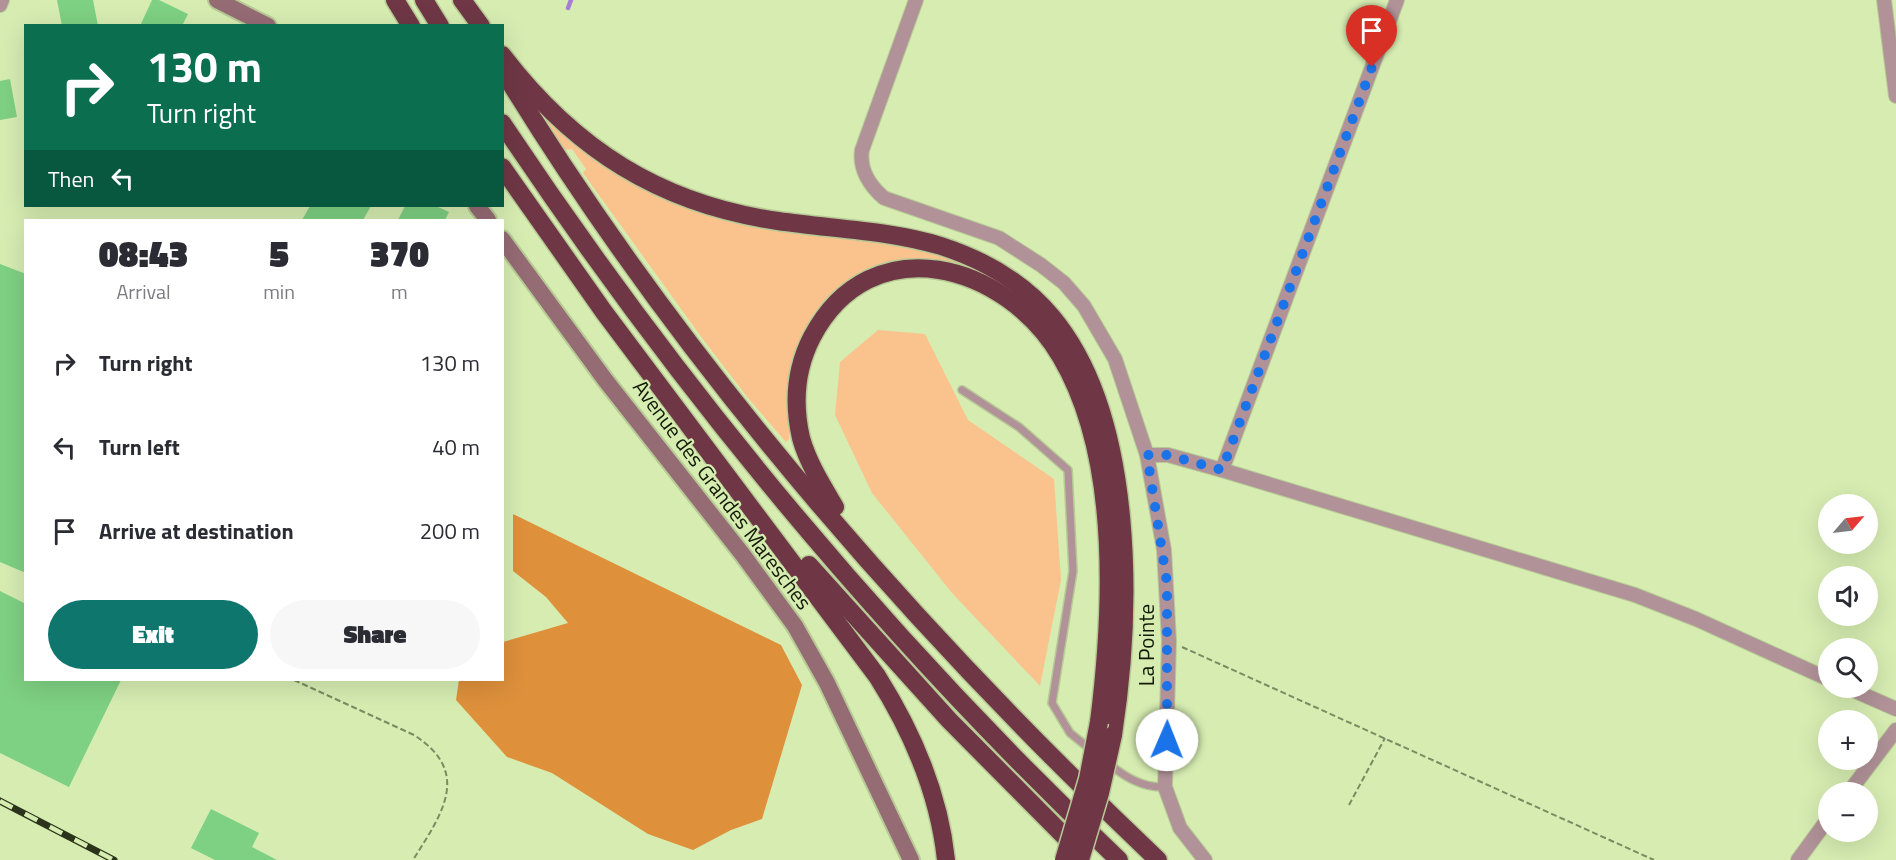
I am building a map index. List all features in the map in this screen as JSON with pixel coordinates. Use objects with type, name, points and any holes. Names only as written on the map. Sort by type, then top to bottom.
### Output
[{"type":"highway","points":[[395,0],[410,24]]},
{"type":"highway","points":[[424,0],[439,24]]},
{"type":"highway","points":[[461,0],[475,24]]},
{"type":"highway","points":[[461,0],[479,24]]},
{"type":"highway","points":[[504,56],[530,88],[579,136],[614,163],[651,184],[692,201],[732,213],[780,222],[889,235],[939,246],[997,270],[1026,291],[1051,315],[1072,346],[1088,377],[1101,412],[1114,475],[1123,552],[1125,604],[1122,660],[1113,735],[1100,793],[1080,860]]},
{"type":"highway","points":[[504,72],[570,174],[674,320],[780,455],[896,591],[1025,728],[1158,860]]},
{"type":"highway","points":[[504,126],[625,299],[773,489],[937,676],[1119,860]]},
{"type":"highway","points":[[504,170],[604,312],[845,630],[890,696],[908,730],[927,775],[940,821],[946,860]]},
{"type":"highway","points":[[896,591],[836,507],[812,466],[802,440],[797,415],[798,375],[804,352],[816,330],[831,310],[857,288],[899,271],[932,269],[955,272],[994,287],[1030,315],[1061,357],[1083,406],[1098,468],[1108,550],[1108,642],[1099,722],[1088,778],[1064,860]]},
{"type":"highway","points":[[695,432],[898,664],[1003,776],[1089,860]]},
{"type":"main road","points":[[218,0],[264,24]]},
{"type":"main road","points":[[478,207],[487,219]]},
{"type":"main road","name":"Avenue des Grandes Maresches","points":[[504,242],[606,381],[750,564],[795,626],[827,683],[911,860]]},
{"type":"street","points":[[0,5],[2,0]]},
{"type":"street","name":"La Pointe","points":[[916,0],[862,150],[861,161],[867,177],[884,198],[999,238],[1041,265],[1064,284],[1089,315],[1115,359],[1147,455],[1164,550],[1169,641],[1165,787],[1180,828],[1204,860]]},
{"type":"street","points":[[1222,470],[1397,0]]},
{"type":"street","points":[[1884,0],[1896,96]]},
{"type":"street","points":[[1147,455],[1168,455],[1222,470],[1635,595],[1696,619],[1818,674]]},
{"type":"street","points":[[1871,698],[1896,709]]},
{"type":"street","points":[[1857,782],[1896,730]]},
{"type":"street","points":[[1798,860],[1818,833]]},
{"type":"lane","points":[[962,390],[1019,427],[1068,470],[1073,571],[1052,703],[1070,733],[1126,778],[1154,788],[1165,787]]},
{"type":"path","points":[[1169,641],[1654,860]]},
{"type":"path","points":[[296,681],[414,735],[429,745],[439,756],[447,779],[446,804],[413,860]]},
{"type":"path","points":[[1349,805],[1385,738]]},
{"type":"shaded area","points":[[536,106],[689,208],[746,224],[870,239],[932,252],[959,263],[929,261],[827,303],[808,326],[792,365],[788,387],[789,439],[786,442],[748,398],[702,338],[583,173],[586,169],[572,149],[564,150]]},
{"type":"shaded area","points":[[878,330],[925,334],[968,420],[1054,479],[1061,580],[1040,686],[952,593],[872,493],[835,415],[840,362]]},
{"type":"shaded area","points":[[513,514],[781,645],[802,685],[762,819],[731,830],[693,850],[648,834],[552,773],[507,757],[456,700],[459,681],[504,681],[504,642],[568,623],[546,597],[513,571]]},
{"type":"building","points":[[57,0],[93,0],[98,24],[62,24]]},
{"type":"building","points":[[152,0],[159,0],[188,14],[183,24],[141,24]]},
{"type":"building","points":[[10,79],[17,117],[0,120],[0,81]]},
{"type":"building","points":[[309,207],[370,207],[364,219],[303,219]]},
{"type":"building","points":[[404,207],[438,207],[449,212],[446,219],[398,219]]},
{"type":"building","points":[[0,264],[24,273],[24,572],[0,562]]},
{"type":"building","points":[[0,591],[24,603],[24,681],[121,681],[69,787],[0,753]]},
{"type":"building","points":[[211,809],[259,833],[252,847],[277,860],[215,860],[191,848]]},
{"type":"waterway","points":[[568,8],[571,0]]},
{"type":"railway","points":[[0,801],[114,860]]},
{"type":"route","points":[[1167,740],[1169,641],[1167,583],[1157,504],[1147,455],[1168,455],[1222,470],[1372,67]]}]
